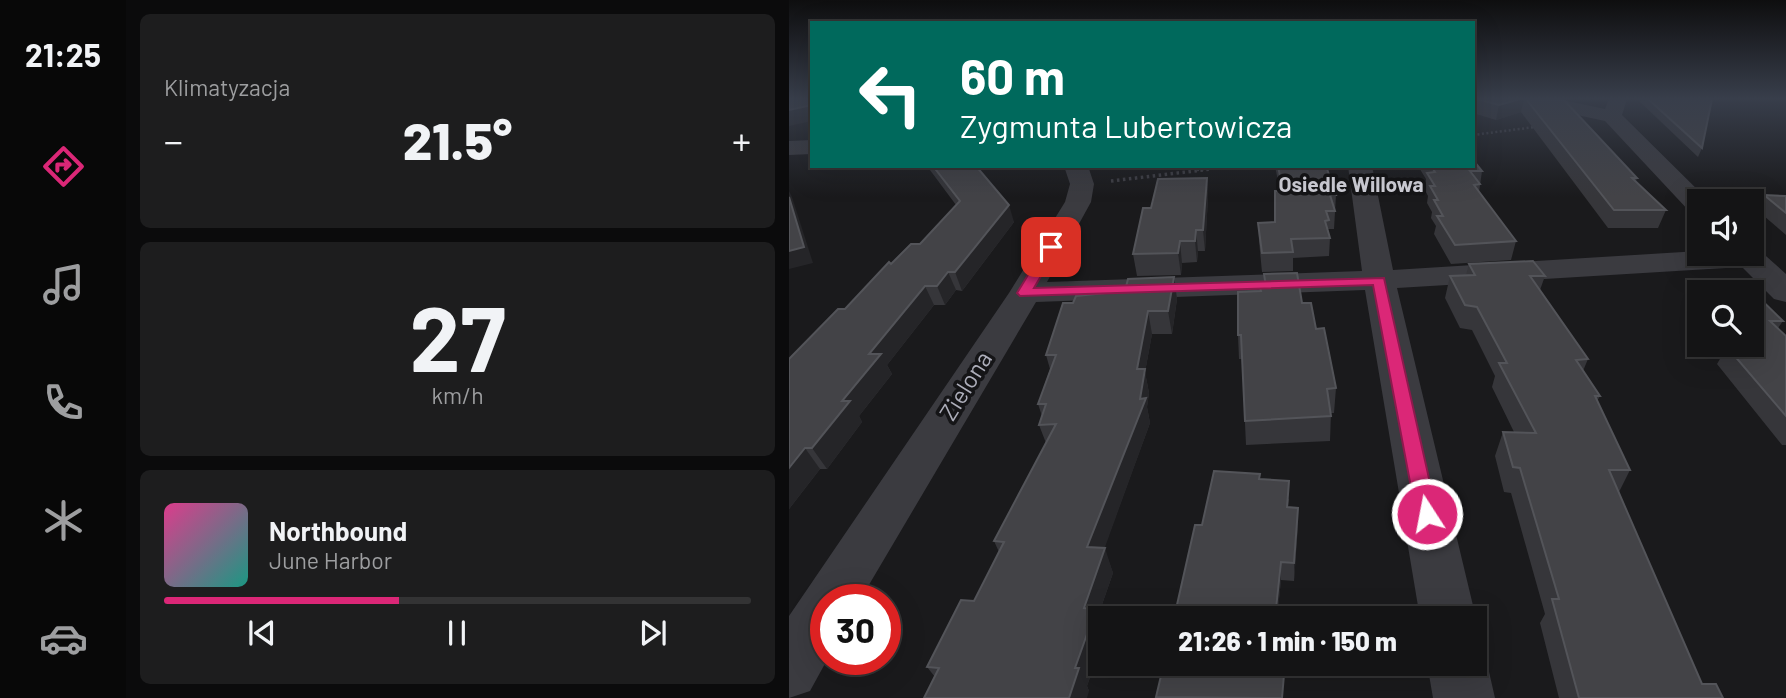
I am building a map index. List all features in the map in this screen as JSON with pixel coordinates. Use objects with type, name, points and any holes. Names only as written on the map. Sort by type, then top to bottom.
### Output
[{"type":"street","points":[[1635,132],[1687,192]]},
{"type":"street","points":[[789,148],[810,147]]},
{"type":"street","points":[[1360,168],[1379,281],[1446,606]]},
{"type":"street","name":"Zielona","points":[[840,584],[1025,293],[1078,202],[1079,175]]},
{"type":"street","points":[[1025,293],[1379,281],[1687,259]]},
{"type":"street","points":[[1759,266],[1786,292]]},
{"type":"street","points":[[789,670],[810,635]]},
{"type":"street","points":[[1460,676],[1464,698]]},
{"type":"path","points":[[1079,175],[1198,168]]},
{"type":"building","points":[[1552,132],[1594,132],[1637,178],[1632,178],[1666,210],[1614,210]]},
{"type":"building","points":[[1684,132],[1705,132],[1702,148]]},
{"type":"building","points":[[1475,162],[1482,171],[1470,171],[1480,184],[1474,185],[1516,241],[1455,245],[1437,216],[1443,216],[1430,186],[1435,186],[1427,173],[1435,172],[1432,168],[1475,168]]},
{"type":"building","points":[[935,168],[978,168],[1009,205],[955,272],[948,272],[937,286],[925,286],[869,354],[881,354],[842,401],[850,401],[812,448],[805,448],[789,468],[789,359],[838,309],[845,309],[889,262],[891,264],[911,244],[920,244],[960,201]]},
{"type":"building","points":[[1278,168],[1327,168],[1336,195],[1330,195],[1335,211],[1326,211],[1329,220],[1325,221],[1330,238],[1291,239],[1293,252],[1262,253],[1258,223],[1275,222],[1275,191],[1283,191]]},
{"type":"building","points":[[1207,178],[1203,230],[1196,230],[1195,241],[1180,241],[1178,253],[1133,254],[1143,208],[1151,208],[1158,179]]},
{"type":"building","points":[[1764,195],[1786,196],[1786,213]]},
{"type":"building","points":[[789,197],[804,247],[789,251]]},
{"type":"building","points":[[1533,261],[1545,276],[1530,276],[1588,359],[1576,360],[1600,396],[1595,396],[1630,470],[1609,470],[1702,684],[1716,684],[1723,698],[1579,698],[1552,599],[1559,599],[1520,468],[1513,467],[1503,432],[1536,433],[1499,363],[1507,363],[1477,307],[1465,305],[1450,276],[1475,275],[1469,264]]},
{"type":"building","points":[[1297,273],[1302,303],[1311,303],[1316,329],[1324,328],[1336,388],[1327,389],[1331,416],[1245,421],[1241,335],[1238,335],[1238,292],[1261,291],[1260,287],[1266,287],[1264,274]]},
{"type":"building","points":[[1174,277],[1168,311],[1148,311],[1137,369],[1145,369],[1140,399],[1146,398],[1087,547],[1105,548],[1084,608],[1088,608],[1088,631],[1075,668],[1079,668],[1069,698],[924,698],[939,668],[927,667],[961,600],[974,601],[1004,542],[994,541],[1056,424],[1039,425],[1046,404],[1038,404],[1056,355],[1046,355],[1063,303],[1073,303],[1076,296],[1125,291],[1128,279]]},
{"type":"building","points":[[1764,302],[1783,321],[1770,321],[1786,336],[1786,416],[1736,357],[1764,357]]},
{"type":"building","points":[[1214,471],[1260,474],[1259,479],[1289,481],[1287,507],[1298,508],[1294,563],[1281,562],[1276,606],[1177,606],[1195,525],[1202,525]]},
{"type":"building","points":[[1161,676],[1284,676],[1282,698],[1156,697]]},
{"type":"district","name":"Osiedle Willowa","points":[[1351,185]]},
{"type":"route","points":[[1051,247],[1025,293],[1379,281],[1427,514]]}]
